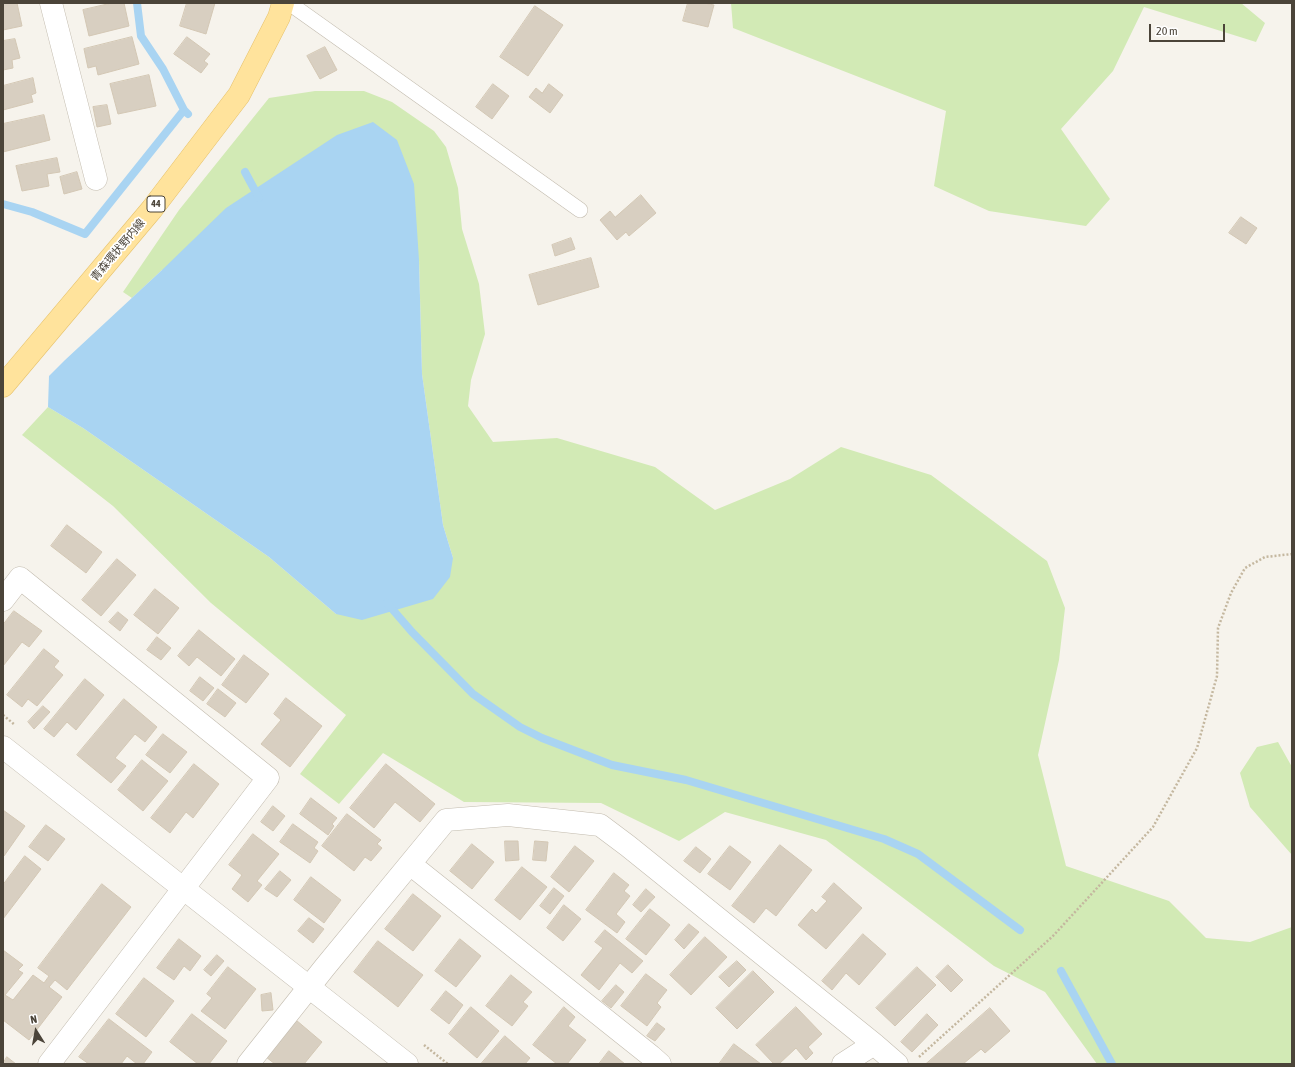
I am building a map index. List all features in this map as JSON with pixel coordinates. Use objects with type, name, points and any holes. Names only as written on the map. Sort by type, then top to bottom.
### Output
[{"type":"main road","name":"青森環状野内線","points":[[3,386],[152,209],[239,96],[279,17],[283,3]]},
{"type":"street","points":[[51,3],[96,179]]},
{"type":"street","points":[[3,600],[20,578],[268,778],[49,1064]]},
{"type":"street","points":[[3,747],[407,1064]]},
{"type":"street","points":[[248,1064],[309,986],[446,820],[508,815],[600,825],[874,1044],[908,1061]]},
{"type":"street","points":[[410,864],[652,1056],[660,1064]]},
{"type":"street","points":[[843,1064],[874,1044]]},
{"type":"lane","points":[[289,3],[580,210]]},
{"type":"path","points":[[908,1061],[1053,936],[1153,827],[1197,748],[1217,676],[1218,628],[1231,593],[1245,568],[1265,557],[1292,554]]},
{"type":"green space","points":[[731,3],[1241,3],[1265,23],[1256,42],[1144,7],[1113,71],[1061,129],[1110,199],[1086,226],[989,211],[934,186],[946,111],[733,28]]},
{"type":"green space","points":[[315,91],[364,91],[392,102],[434,131],[446,147],[458,188],[462,229],[479,284],[485,334],[471,380],[468,406],[493,442],[557,438],[655,467],[715,510],[790,479],[841,447],[931,475],[1047,561],[1065,608],[1059,660],[1038,755],[1066,866],[1169,901],[1206,938],[1250,942],[1292,927],[1292,1064],[1097,1064],[1045,992],[994,966],[826,840],[725,812],[679,841],[601,803],[464,802],[383,753],[339,804],[300,774],[346,715],[211,603],[113,506],[22,435],[48,407],[83,428],[269,557],[336,614],[453,558],[443,525],[422,374],[419,260],[162,270],[132,298],[123,292],[179,210],[269,98]]},
{"type":"green space","points":[[1278,742],[1292,767],[1292,855],[1250,807],[1240,773],[1257,747]]},
{"type":"water","points":[[373,122],[397,140],[414,184],[419,260],[422,374],[443,525],[453,558],[450,577],[433,599],[362,620],[336,614],[269,557],[83,428],[48,407],[49,376],[226,208],[337,135]]},
{"type":"building","points":[[3,3],[17,3],[22,26],[3,30]]},
{"type":"building","points":[[112,3],[124,3],[129,26],[89,36],[83,10]]},
{"type":"building","points":[[187,3],[215,3],[206,34],[180,26]]},
{"type":"building","points":[[688,3],[704,3],[714,5],[708,27],[683,21]]},
{"type":"building","points":[[535,6],[563,25],[528,76],[500,57]]},
{"type":"building","points":[[132,37],[139,64],[98,75],[96,66],[88,68],[84,49]]},
{"type":"building","points":[[187,37],[210,54],[204,61],[208,64],[201,73],[174,54]]},
{"type":"building","points":[[15,39],[20,58],[12,60],[13,68],[3,70],[3,41]]},
{"type":"building","points":[[325,47],[337,70],[320,79],[307,56]]},
{"type":"building","points":[[149,75],[156,106],[118,114],[110,84]]},
{"type":"building","points":[[33,78],[36,93],[31,95],[33,102],[3,110],[3,86]]},
{"type":"building","points":[[493,84],[509,96],[492,119],[476,107]]},
{"type":"building","points":[[549,84],[563,95],[550,113],[529,97],[536,88],[542,93]]},
{"type":"building","points":[[107,105],[111,124],[97,127],[93,107]]},
{"type":"building","points":[[44,115],[50,140],[3,152],[3,124]]},
{"type":"building","points":[[57,158],[60,172],[47,174],[49,186],[22,191],[16,166]]},
{"type":"building","points":[[77,172],[82,189],[64,194],[60,177]]},
{"type":"building","points":[[641,195],[656,213],[629,236],[626,232],[617,240],[600,220],[610,211],[615,217]]},
{"type":"building","points":[[1241,217],[1257,228],[1246,244],[1229,233]]},
{"type":"building","points":[[571,238],[575,249],[555,256],[552,245]]},
{"type":"building","points":[[591,258],[599,287],[538,305],[529,275]]},
{"type":"building","points":[[67,525],[102,552],[86,573],[51,546]]},
{"type":"building","points":[[117,559],[136,575],[101,616],[82,600]]},
{"type":"building","points":[[155,589],[179,608],[158,634],[134,615]]},
{"type":"building","points":[[14,611],[42,631],[29,647],[22,642],[3,666],[3,625]]},
{"type":"building","points":[[118,612],[128,620],[120,631],[109,622]]},
{"type":"building","points":[[199,630],[235,659],[221,676],[197,657],[189,666],[178,656]]},
{"type":"building","points":[[157,637],[171,648],[161,660],[147,650]]},
{"type":"building","points":[[44,649],[59,661],[54,667],[63,675],[37,706],[28,699],[22,707],[7,695]]},
{"type":"building","points":[[244,655],[269,674],[246,703],[222,685]]},
{"type":"building","points":[[200,677],[214,688],[203,701],[190,691]]},
{"type":"building","points":[[85,679],[104,695],[76,730],[67,722],[54,737],[44,729]]},
{"type":"building","points":[[218,689],[236,703],[225,717],[207,704]]},
{"type":"building","points":[[286,698],[322,726],[290,767],[261,744],[281,720],[274,714]]},
{"type":"building","points":[[124,699],[157,727],[145,742],[135,734],[115,758],[126,766],[111,783],[77,755]]},
{"type":"building","points":[[43,706],[50,712],[34,729],[28,722]]},
{"type":"building","points":[[163,734],[187,752],[170,773],[146,755]]},
{"type":"building","points":[[142,760],[168,781],[143,811],[118,790]]},
{"type":"building","points":[[194,764],[219,784],[193,818],[186,812],[170,833],[151,818]]},
{"type":"building","points":[[386,764],[435,804],[420,822],[395,802],[374,828],[350,808]]},
{"type":"building","points":[[311,798],[337,818],[332,824],[334,826],[328,835],[300,814]]},
{"type":"building","points":[[273,806],[285,816],[273,831],[261,822]]},
{"type":"building","points":[[3,810],[25,826],[4,856],[3,855]]},
{"type":"building","points":[[347,814],[381,840],[377,844],[382,848],[371,861],[365,857],[354,871],[322,846]]},
{"type":"building","points":[[293,824],[318,842],[314,848],[318,851],[310,863],[280,842]]},
{"type":"building","points":[[46,825],[65,839],[48,861],[29,847]]},
{"type":"building","points":[[253,834],[279,854],[257,881],[262,885],[248,902],[232,889],[242,875],[229,865]]},
{"type":"building","points":[[505,841],[518,841],[519,860],[506,861]]},
{"type":"building","points":[[535,841],[548,842],[546,861],[533,860]]},
{"type":"building","points":[[472,844],[494,862],[472,889],[450,871]]},
{"type":"building","points":[[780,845],[812,870],[776,916],[766,908],[754,923],[732,906]]},
{"type":"building","points":[[575,846],[594,861],[569,892],[551,877]]},
{"type":"building","points":[[730,846],[751,862],[730,890],[708,874]]},
{"type":"building","points":[[696,847],[711,859],[700,873],[684,861]]},
{"type":"building","points":[[25,856],[41,869],[3,919],[3,885]]},
{"type":"building","points":[[522,867],[547,887],[520,920],[495,900]]},
{"type":"building","points":[[280,871],[291,880],[277,897],[265,889]]},
{"type":"building","points":[[614,873],[629,885],[624,891],[630,896],[616,914],[625,922],[617,933],[586,910]]},
{"type":"building","points":[[311,877],[341,900],[324,923],[294,900]]},
{"type":"building","points":[[834,883],[862,908],[826,949],[798,925],[812,909],[816,913],[827,901],[822,897]]},
{"type":"building","points":[[102,884],[131,907],[67,990],[55,980],[49,987],[62,997],[29,1040],[3,1020],[3,950],[23,965],[18,970],[23,973],[5,995],[13,1000],[33,975],[44,983],[49,976],[38,968]]},
{"type":"building","points":[[554,888],[564,896],[550,914],[540,906]]},
{"type":"building","points":[[646,889],[655,897],[641,912],[633,905]]},
{"type":"building","points":[[413,894],[441,916],[413,951],[385,929]]},
{"type":"building","points":[[564,905],[581,919],[563,941],[547,928]]},
{"type":"building","points":[[650,909],[670,925],[646,955],[626,939]]},
{"type":"building","points":[[309,918],[324,929],[313,943],[298,931]]},
{"type":"building","points":[[689,924],[699,932],[684,949],[675,940]]},
{"type":"building","points":[[605,930],[643,961],[632,973],[620,963],[599,990],[581,975],[603,948],[595,942]]},
{"type":"building","points":[[863,934],[886,954],[859,985],[846,973],[832,990],[822,981]]},
{"type":"building","points":[[705,937],[727,957],[691,995],[670,975]]},
{"type":"building","points":[[179,939],[201,956],[190,971],[184,966],[174,980],[157,968]]},
{"type":"building","points":[[460,939],[481,956],[456,987],[435,971]]},
{"type":"building","points":[[378,941],[423,975],[398,1007],[354,972]]},
{"type":"building","points":[[217,955],[224,961],[211,976],[204,970]]},
{"type":"building","points":[[737,961],[746,970],[729,987],[719,977]]},
{"type":"building","points":[[948,965],[963,980],[951,992],[936,977]]},
{"type":"building","points":[[228,967],[256,989],[225,1029],[201,1011],[212,998],[207,994]]},
{"type":"building","points":[[917,967],[936,985],[895,1026],[876,1008]]},
{"type":"building","points":[[753,971],[774,992],[737,1029],[716,1008]]},
{"type":"building","points":[[646,974],[667,990],[657,1003],[661,1007],[647,1026],[621,1006]]},
{"type":"building","points":[[511,975],[532,992],[523,1002],[528,1006],[512,1026],[486,1006]]},
{"type":"building","points":[[144,978],[174,1001],[146,1037],[116,1014]]},
{"type":"building","points":[[616,985],[624,992],[611,1008],[602,1001]]},
{"type":"building","points":[[446,991],[463,1005],[449,1024],[431,1010]]},
{"type":"building","points":[[271,993],[273,1010],[262,1011],[261,995]]},
{"type":"building","points":[[471,1007],[499,1031],[477,1058],[449,1034]]},
{"type":"building","points":[[564,1007],[575,1017],[568,1026],[586,1040],[567,1064],[557,1064],[533,1045]]},
{"type":"building","points":[[796,1007],[822,1034],[808,1047],[813,1053],[806,1060],[796,1048],[779,1064],[774,1064],[756,1045]]},
{"type":"building","points":[[990,1008],[1010,1031],[985,1053],[981,1049],[963,1064],[926,1064]]},
{"type":"building","points":[[192,1014],[227,1041],[209,1064],[198,1064],[170,1042]]},
{"type":"building","points":[[927,1014],[938,1025],[912,1052],[901,1042]]},
{"type":"building","points":[[109,1019],[152,1052],[143,1064],[137,1064],[127,1056],[121,1064],[89,1064],[79,1057]]},
{"type":"building","points":[[296,1020],[322,1042],[304,1064],[275,1064],[266,1057]]},
{"type":"building","points":[[657,1023],[665,1029],[655,1041],[647,1036]]},
{"type":"building","points":[[505,1036],[530,1058],[525,1064],[481,1064]]},
{"type":"building","points":[[734,1044],[761,1064],[719,1064]]},
{"type":"building","points":[[609,1051],[625,1064],[599,1064]]},
{"type":"building","points":[[7,1057],[16,1064],[3,1064]]},
{"type":"waterway","points":[[137,3],[141,36],[163,69],[184,110],[188,114]]},
{"type":"waterway","points":[[3,204],[32,212],[85,234],[184,110]]},
{"type":"waterway","points":[[245,172],[259,198]]},
{"type":"waterway","points":[[387,603],[412,632],[473,694],[520,727],[542,738],[612,765],[686,780],[884,839],[918,854],[1020,930]]},
{"type":"waterway","points":[[1061,971],[1112,1064]]}]
